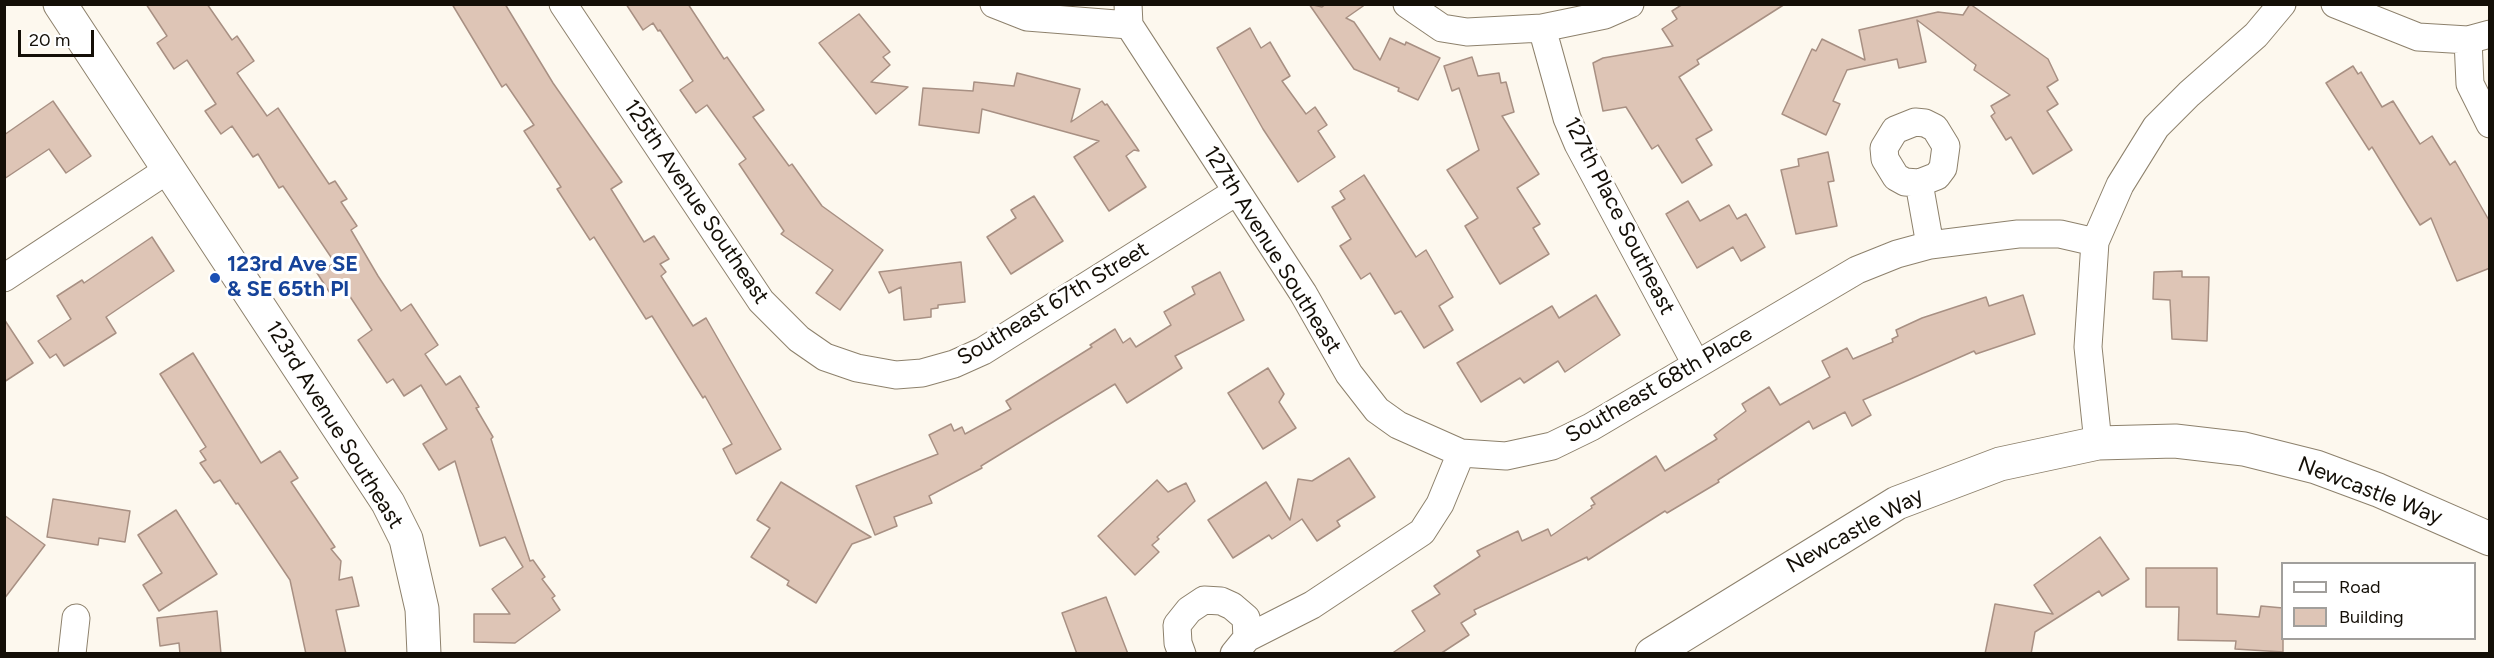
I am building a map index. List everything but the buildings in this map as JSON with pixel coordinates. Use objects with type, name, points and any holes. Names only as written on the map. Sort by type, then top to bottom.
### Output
[{"type":"main road","name":"123rd Avenue Southeast","points":[[60,4],[388,503],[406,539],[422,609],[424,654]]},
{"type":"main road","name":"Newcastle Way","points":[[1652,654],[1897,503],[2000,464],[2098,443],[2175,441],[2244,449],[2316,466],[2378,490],[2490,539]]},
{"type":"street","name":"125th Avenue Southeast","points":[[563,4],[761,301],[808,345],[825,357],[857,368]]},
{"type":"street","points":[[994,4],[1027,17],[1128,15]]},
{"type":"street","points":[[1407,4],[1442,28],[1467,32],[1542,28],[1605,15],[1630,4]]},
{"type":"street","points":[[2098,443],[2088,347],[2095,242],[2120,185],[2156,127],[2189,94],[2256,36],[2282,4]]},
{"type":"street","points":[[2334,4],[2418,37],[2479,37],[2470,84],[2490,124]]},
{"type":"street","name":"127th Avenue Southeast","points":[[1128,15],[1236,192],[1303,293],[1349,374],[1377,410],[1414,434],[1461,453]]},
{"type":"street","name":"127th Place Southeast","points":[[1542,28],[1567,118],[1578,144],[1696,364]]},
{"type":"street","points":[[4,278],[169,169]]},
{"type":"street","points":[[1919,183],[1930,245]]},
{"type":"street","name":"Southeast 67th Street","points":[[857,368],[896,375],[922,373],[964,360],[993,345],[1236,192]]},
{"type":"street","name":"Southeast 68th Place","points":[[1461,453],[1506,456],[1552,446],[1591,427],[1857,270],[1897,254],[1930,245],[2018,234],[2060,234],[2095,242]]},
{"type":"street","points":[[1240,646],[1312,605],[1422,532],[1440,504],[1461,453]]},
{"type":"street","points":[[1182,654],[1178,643],[1177,625],[1189,610],[1204,600],[1221,601],[1232,606],[1246,618],[1240,646]]},
{"type":"street","points":[[72,654],[76,618]]},
{"type":"place","name":"123rd Ave SE & SE 65th Pl","points":[[215,278]]}]
